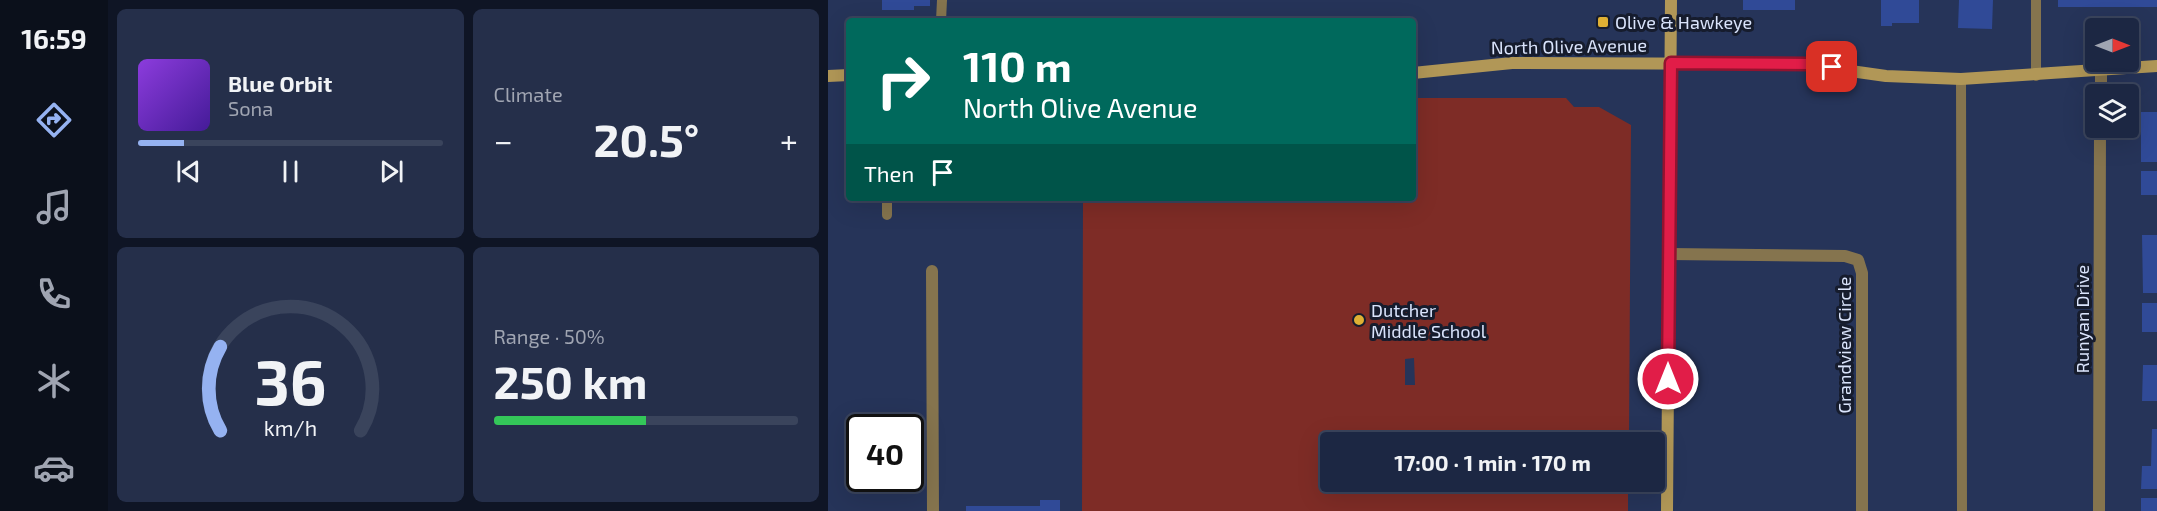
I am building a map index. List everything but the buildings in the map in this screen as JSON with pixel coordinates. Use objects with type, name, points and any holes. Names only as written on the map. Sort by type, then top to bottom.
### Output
[{"type":"street","points":[[1667,511],[1671,0]]},
{"type":"street","name":"North Olive Avenue","points":[[1416,73],[1512,63],[1811,64],[1886,76],[1961,79],[2036,76],[2085,70]]},
{"type":"street","name":"North Olive Avenue","points":[[2139,67],[2157,66]]},
{"type":"street","points":[[828,76],[846,75]]},
{"type":"street","name":"Runyan Drive","points":[[2099,511],[2100,138]]},
{"type":"street","name":"Grandview Circle","points":[[1670,254],[1845,256],[1858,260],[1862,273],[1862,511]]},
{"type":"street","points":[[932,271],[933,511]]},
{"type":"lane","points":[[941,18],[942,0]]},
{"type":"lane","points":[[2036,0],[2036,76]]},
{"type":"lane","points":[[1961,79],[1962,511]]},
{"type":"lane","points":[[887,201],[887,215]]},
{"type":"shaded area","name":"Dutcher Middle School","points":[[1416,98],[1566,98],[1574,107],[1599,107],[1631,125],[1629,432],[1320,432],[1320,492],[1628,492],[1628,511],[1082,511],[1083,201],[1416,201]],"holes":[[[1414,358],[1415,385],[1405,385],[1405,359]]]},
{"type":"place","name":"Olive & Hawkeye","points":[[1603,22]]},
{"type":"place","name":"Dutcher Middle School","points":[[1359,320]]},
{"type":"route","points":[[1668,379],[1671,63],[1811,64],[1832,67]]}]
